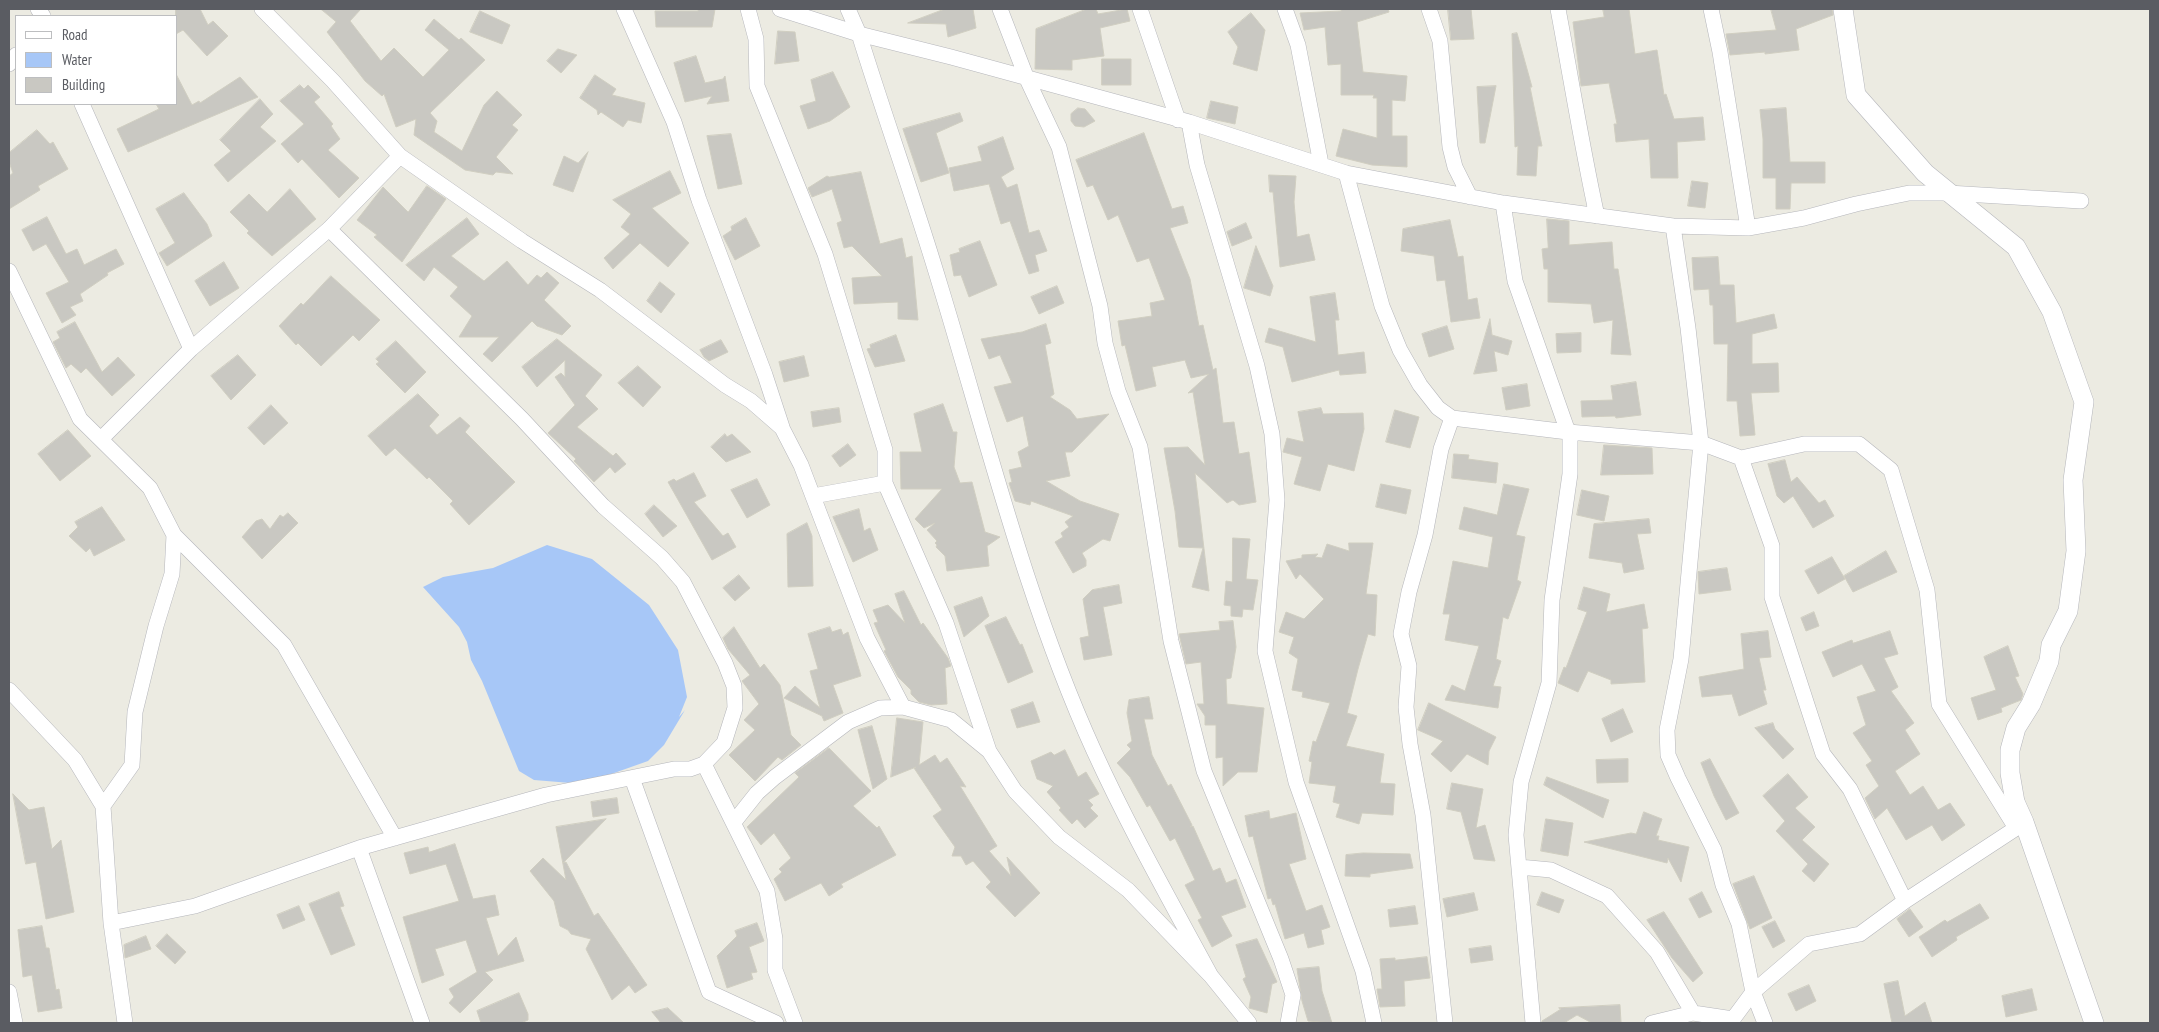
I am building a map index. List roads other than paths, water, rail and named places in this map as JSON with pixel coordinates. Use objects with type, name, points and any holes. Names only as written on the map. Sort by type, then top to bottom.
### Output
[{"type":"street","points":[[262,9],[333,82],[400,156],[522,241],[600,290],[725,385],[751,402],[782,428]]},
{"type":"street","points":[[624,9],[674,122],[699,200],[765,375],[782,428],[801,464],[867,638],[903,707]]},
{"type":"street","points":[[748,9],[756,39],[758,86],[825,254],[885,450],[885,483],[946,623],[989,751],[1015,790],[1059,838],[1128,890],[1211,976],[1249,1023]]},
{"type":"street","points":[[780,9],[859,34],[951,57],[1183,121],[1346,173],[1503,203],[1673,226],[1748,228],[1804,218],[1894,196],[1948,193],[2081,201]]},
{"type":"street","points":[[848,9],[859,34],[940,285],[968,384],[1050,640],[1094,750],[1148,858],[1211,976]]},
{"type":"street","points":[[1000,9],[1027,79],[1059,147],[1100,306],[1105,343],[1118,391],[1140,447],[1171,641],[1204,771],[1284,968],[1292,995],[1288,1023]]},
{"type":"street","points":[[1140,9],[1183,121],[1257,366],[1272,434],[1277,500],[1265,651],[1296,782],[1363,971],[1374,1023]]},
{"type":"street","points":[[1285,9],[1307,84],[1308,109],[1321,164]]},
{"type":"street","points":[[1429,9],[1440,41],[1450,147],[1455,168],[1470,197]]},
{"type":"street","points":[[1558,9],[1574,87],[1582,148],[1597,216]]},
{"type":"street","points":[[1711,9],[1720,52],[1748,228]]},
{"type":"street","points":[[1842,9],[1856,95],[1925,173],[2016,247],[2052,312],[2084,402],[2073,480],[2076,551],[2068,611],[2051,645],[2049,661],[2031,704],[2016,728],[2010,750],[2010,773],[2020,825],[2094,1023]]},
{"type":"street","points":[[82,105],[191,349]]},
{"type":"street","points":[[101,439],[191,349],[329,229],[400,156]]},
{"type":"street","points":[[1346,173],[1382,306],[1400,350],[1420,385],[1438,408],[1452,418],[1569,432],[1700,443],[1741,458],[1804,444],[1859,444],[1891,470],[1927,590],[1939,704],[2020,825]]},
{"type":"street","points":[[1503,203],[1515,281],[1525,314],[1569,432],[1570,474],[1552,600],[1549,683],[1521,782],[1516,835],[1532,1023]]},
{"type":"street","points":[[1673,226],[1688,328],[1700,443],[1681,659],[1667,730],[1668,755],[1714,850],[1724,885],[1739,924],[1753,992],[1765,1023]]},
{"type":"street","points":[[111,924],[195,906],[359,848],[546,795],[674,769],[690,770],[704,764],[724,743],[735,708],[734,686],[721,655],[684,582],[662,558],[603,506],[522,419],[329,229]]},
{"type":"street","points":[[9,271],[80,419],[150,488],[174,535],[284,645],[395,838]]},
{"type":"street","points":[[1445,1023],[1423,815],[1410,744],[1406,708],[1409,666],[1401,634],[1409,592],[1425,535],[1441,449],[1452,418]]},
{"type":"street","points":[[1741,458],[1772,546],[1772,597],[1823,754],[1850,789],[1905,901]]},
{"type":"street","points":[[813,496],[885,483]]},
{"type":"street","points":[[103,806],[132,765],[135,712],[156,626],[172,574],[174,535]]},
{"type":"street","points":[[9,690],[75,760],[103,806],[111,924],[125,1023]]},
{"type":"street","points":[[734,822],[757,793],[775,778],[848,722],[880,708],[903,707],[951,720],[989,751]]},
{"type":"street","points":[[704,764],[767,891],[775,939],[775,970],[795,1023]]},
{"type":"street","points":[[632,778],[709,992],[776,1023]]},
{"type":"street","points":[[1652,1023],[1693,1013],[1733,1021],[1753,992],[1809,944],[1860,934],[1905,901],[2020,825]]},
{"type":"street","points":[[359,848],[422,1023]]},
{"type":"street","points":[[1519,868],[1552,870],[1606,896],[1657,952],[1693,1013]]},
{"type":"street","points":[[9,992],[15,1023]]},
{"type":"water","points":[[547,545],[592,559],[649,605],[678,650],[687,697],[679,717],[685,710],[664,745],[648,761],[583,784],[534,780],[519,771],[482,681],[471,660],[467,642],[459,627],[423,587],[443,577],[493,568]]}]
